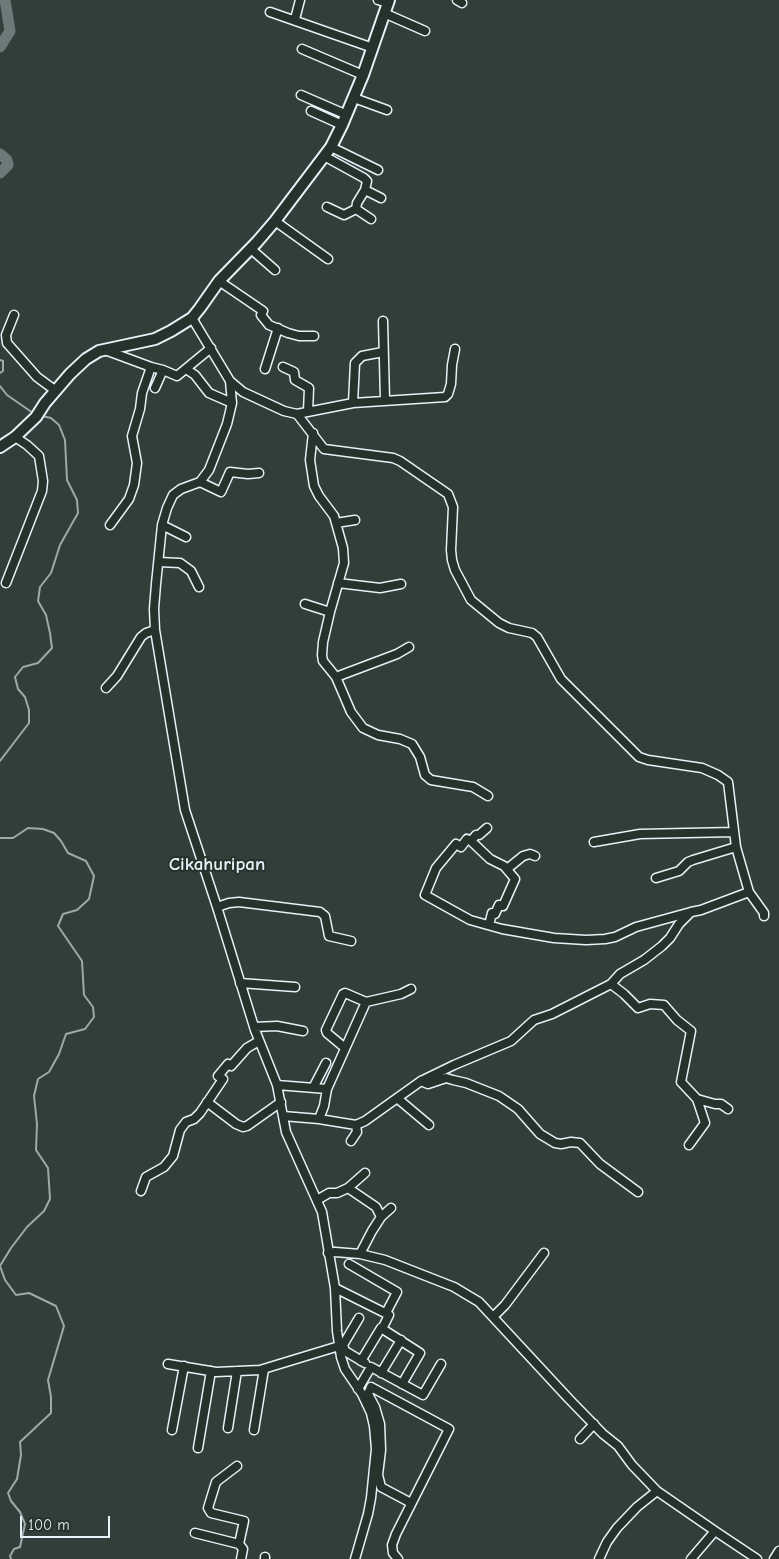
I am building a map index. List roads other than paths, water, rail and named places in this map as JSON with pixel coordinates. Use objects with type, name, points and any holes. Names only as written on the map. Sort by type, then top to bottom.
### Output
[{"type":"main road","points":[[0,446],[15,437],[36,417],[70,374],[95,353],[155,339],[192,318],[219,281],[251,249],[275,221],[331,147],[347,115],[363,75],[373,48],[385,4]]},
{"type":"street","points":[[295,19],[300,0]]},
{"type":"street","points":[[385,4],[425,31]]},
{"type":"street","points":[[270,12],[295,19],[373,48]]},
{"type":"street","points":[[302,49],[363,75]]},
{"type":"street","points":[[301,95],[347,115]]},
{"type":"street","points":[[354,98],[387,110]]},
{"type":"street","points":[[311,112],[342,125]]},
{"type":"street","points":[[331,147],[378,170]]},
{"type":"street","points":[[324,156],[367,181],[365,190],[357,202],[356,209]]},
{"type":"street","points":[[365,190],[380,198]]},
{"type":"street","points":[[327,207],[344,215],[356,209]]},
{"type":"street","points":[[356,209],[371,219]]},
{"type":"street","points":[[275,221],[328,259]]},
{"type":"street","points":[[251,249],[274,270]]},
{"type":"street","points":[[219,281],[263,311],[261,315],[265,322],[299,336],[314,336]]},
{"type":"street","points":[[14,315],[6,335],[6,343],[37,376],[56,391]]},
{"type":"street","points":[[192,318],[230,381],[244,392],[284,411],[297,414],[354,403],[445,396],[448,394],[451,384],[455,349]]},
{"type":"street","points":[[383,322],[386,400]]},
{"type":"street","points":[[265,368],[278,328]]},
{"type":"street","points":[[105,350],[178,376],[211,348]]},
{"type":"street","points":[[354,403],[355,363],[362,356],[383,352]]},
{"type":"street","points":[[110,526],[129,499],[134,485],[137,463],[132,436],[140,409],[142,392],[151,367]]},
{"type":"street","points":[[283,367],[294,372],[295,380],[309,388],[308,412]]},
{"type":"street","points":[[186,369],[195,375],[209,393],[232,403]]},
{"type":"street","points":[[155,388],[164,370]]},
{"type":"street","points":[[230,381],[232,403],[227,424],[209,470],[196,484],[181,489],[173,496],[162,525],[154,608],[155,630],[181,795],[254,1027],[277,1085],[290,1144],[317,1200],[324,1224],[335,1288],[339,1346],[346,1369],[358,1388],[375,1407],[380,1424],[381,1450],[378,1475],[380,1487],[411,1503]]},
{"type":"street","points":[[297,414],[326,450],[386,457],[400,461],[442,488],[448,494],[453,507],[452,560],[470,600],[498,623],[509,628],[532,633],[537,637],[561,679],[639,757],[653,761],[702,768],[728,782],[736,847],[748,892],[764,913],[764,916]]},
{"type":"street","points":[[313,434],[310,460],[314,486],[334,516],[344,555],[344,563],[330,612],[322,656],[336,677],[351,712],[363,728],[378,735],[400,739],[412,744],[420,757],[425,775],[431,780],[472,787],[488,796]]},
{"type":"street","points":[[6,582],[42,490],[43,481],[39,456],[15,437]]},
{"type":"street","points":[[196,484],[221,492],[230,472],[259,473]]},
{"type":"street","points":[[336,523],[355,520]]},
{"type":"street","points":[[162,525],[186,538]]},
{"type":"street","points":[[159,562],[180,563],[190,571],[199,588]]},
{"type":"street","points":[[338,583],[380,588],[401,584]]},
{"type":"street","points":[[305,604],[330,612]]},
{"type":"street","points":[[106,688],[117,676],[142,637],[146,633],[155,630]]},
{"type":"street","points":[[336,677],[397,654],[409,647]]},
{"type":"street","points":[[487,828],[480,835],[476,834],[471,840],[467,839],[461,847],[456,844],[436,868],[425,895],[470,920],[489,925],[554,938],[596,940],[615,937],[636,927],[701,910],[748,892]]},
{"type":"street","points":[[594,842],[640,834],[734,832]]},
{"type":"street","points":[[471,840],[490,859],[507,869],[515,879],[503,906],[499,905],[495,914],[492,913],[489,925]]},
{"type":"street","points":[[656,878],[679,871],[688,862],[736,847]]},
{"type":"street","points":[[507,869],[523,856],[530,854],[535,856]]},
{"type":"street","points":[[218,908],[229,903],[239,902],[320,912],[324,916],[329,936],[351,941]]},
{"type":"street","points":[[283,1116],[356,1124],[365,1121],[421,1081],[454,1065],[511,1042],[534,1020],[552,1014],[610,984],[620,974],[644,960],[662,946],[691,912]]},
{"type":"street","points":[[240,983],[294,988]]},
{"type":"street","points":[[610,984],[624,994],[638,1008],[650,1004],[664,1005],[677,1020],[691,1031],[681,1082],[697,1099],[705,1123],[689,1145]]},
{"type":"street","points":[[345,1048],[327,1033],[326,1028],[343,994],[366,1002],[401,994],[411,989]]},
{"type":"street","points":[[319,1119],[327,1090],[366,1002]]},
{"type":"street","points":[[254,1027],[277,1026],[303,1031]]},
{"type":"street","points":[[141,1191],[146,1177],[164,1167],[172,1156],[182,1126],[200,1113],[223,1079],[218,1076],[228,1064],[231,1066],[247,1048],[259,1041]]},
{"type":"street","points":[[313,1088],[326,1063]]},
{"type":"street","points":[[421,1081],[428,1084],[446,1078],[466,1082],[499,1096],[518,1109],[540,1134],[555,1143],[580,1143],[600,1164],[638,1192]]},
{"type":"street","points":[[277,1085],[327,1090]]},
{"type":"street","points":[[397,1098],[429,1125]]},
{"type":"street","points":[[697,1099],[721,1104],[728,1109]]},
{"type":"street","points":[[207,1102],[242,1127],[247,1126],[281,1102]]},
{"type":"street","points":[[351,1142],[357,1132],[356,1124]]},
{"type":"street","points":[[317,1200],[329,1193],[348,1188],[364,1174]]},
{"type":"street","points":[[348,1188],[376,1207],[381,1217]]},
{"type":"street","points":[[360,1254],[381,1217],[391,1208]]},
{"type":"street","points":[[328,1254],[335,1252],[360,1254],[385,1260],[472,1296],[603,1434],[618,1446],[632,1465],[657,1491],[757,1559]]},
{"type":"street","points":[[493,1316],[505,1305],[544,1253]]},
{"type":"street","points":[[349,1264],[397,1292],[386,1314]]},
{"type":"street","points":[[335,1288],[389,1315],[384,1325]]},
{"type":"street","points":[[359,1318],[344,1344],[345,1351],[371,1367],[423,1395],[440,1364]]},
{"type":"street","points":[[361,1361],[381,1328],[420,1353],[402,1384]]},
{"type":"street","points":[[382,1373],[401,1340]]},
{"type":"street","points":[[168,1364],[211,1371],[237,1371],[264,1368],[339,1346]]},
{"type":"street","points":[[172,1430],[184,1366]]},
{"type":"street","points":[[358,1388],[371,1367]]},
{"type":"street","points":[[254,1430],[264,1368]]},
{"type":"street","points":[[198,1448],[211,1371]]},
{"type":"street","points":[[228,1428],[237,1371]]},
{"type":"street","points":[[365,1395],[371,1387],[449,1429],[392,1545],[393,1553],[398,1559]]},
{"type":"street","points":[[355,1559],[368,1514],[376,1449],[371,1413],[365,1395]]},
{"type":"street","points":[[580,1439],[594,1424]]},
{"type":"street","points":[[237,1466],[216,1482],[208,1508],[211,1513],[244,1520],[239,1544]]},
{"type":"street","points":[[599,1559],[607,1542],[617,1528],[657,1491]]},
{"type":"street","points":[[691,1559],[715,1531]]},
{"type":"street","points":[[194,1533],[239,1544],[243,1550],[241,1559]]},
{"type":"street","points":[[774,1559],[779,1551]]},
{"type":"waterway","points":[[0,47],[10,31],[5,0]]},
{"type":"waterway","points":[[0,154],[7,160],[8,165],[0,173]]},
{"type":"waterway","points":[[0,360],[3,361],[3,371],[0,373]]},
{"type":"waterway","points":[[0,386],[7,395],[33,413]]},
{"type":"waterway","points":[[0,761],[29,723],[29,710],[25,697],[18,689],[15,677],[23,667],[38,663],[52,648],[46,615],[38,601],[40,587],[51,573],[60,545],[78,513],[77,500],[67,480],[65,440],[59,425],[51,418],[42,416]]},
{"type":"waterway","points":[[0,838],[13,838],[28,828],[43,829],[54,833],[68,853],[86,861],[94,876],[89,899],[77,910],[63,914],[58,926],[82,961],[84,995],[93,1007],[94,1017],[85,1029],[66,1034],[59,1054],[49,1072],[38,1079],[34,1096],[37,1124],[36,1150],[48,1168],[50,1199],[44,1211],[27,1227],[0,1266],[5,1280],[16,1295],[29,1293],[56,1306],[64,1326],[48,1380],[51,1413],[20,1442],[21,1455],[17,1479],[8,1493],[25,1524],[20,1547],[14,1549],[10,1556],[11,1559]]},
{"type":"district","name":"Cikahuripan","points":[[217,865]]}]
